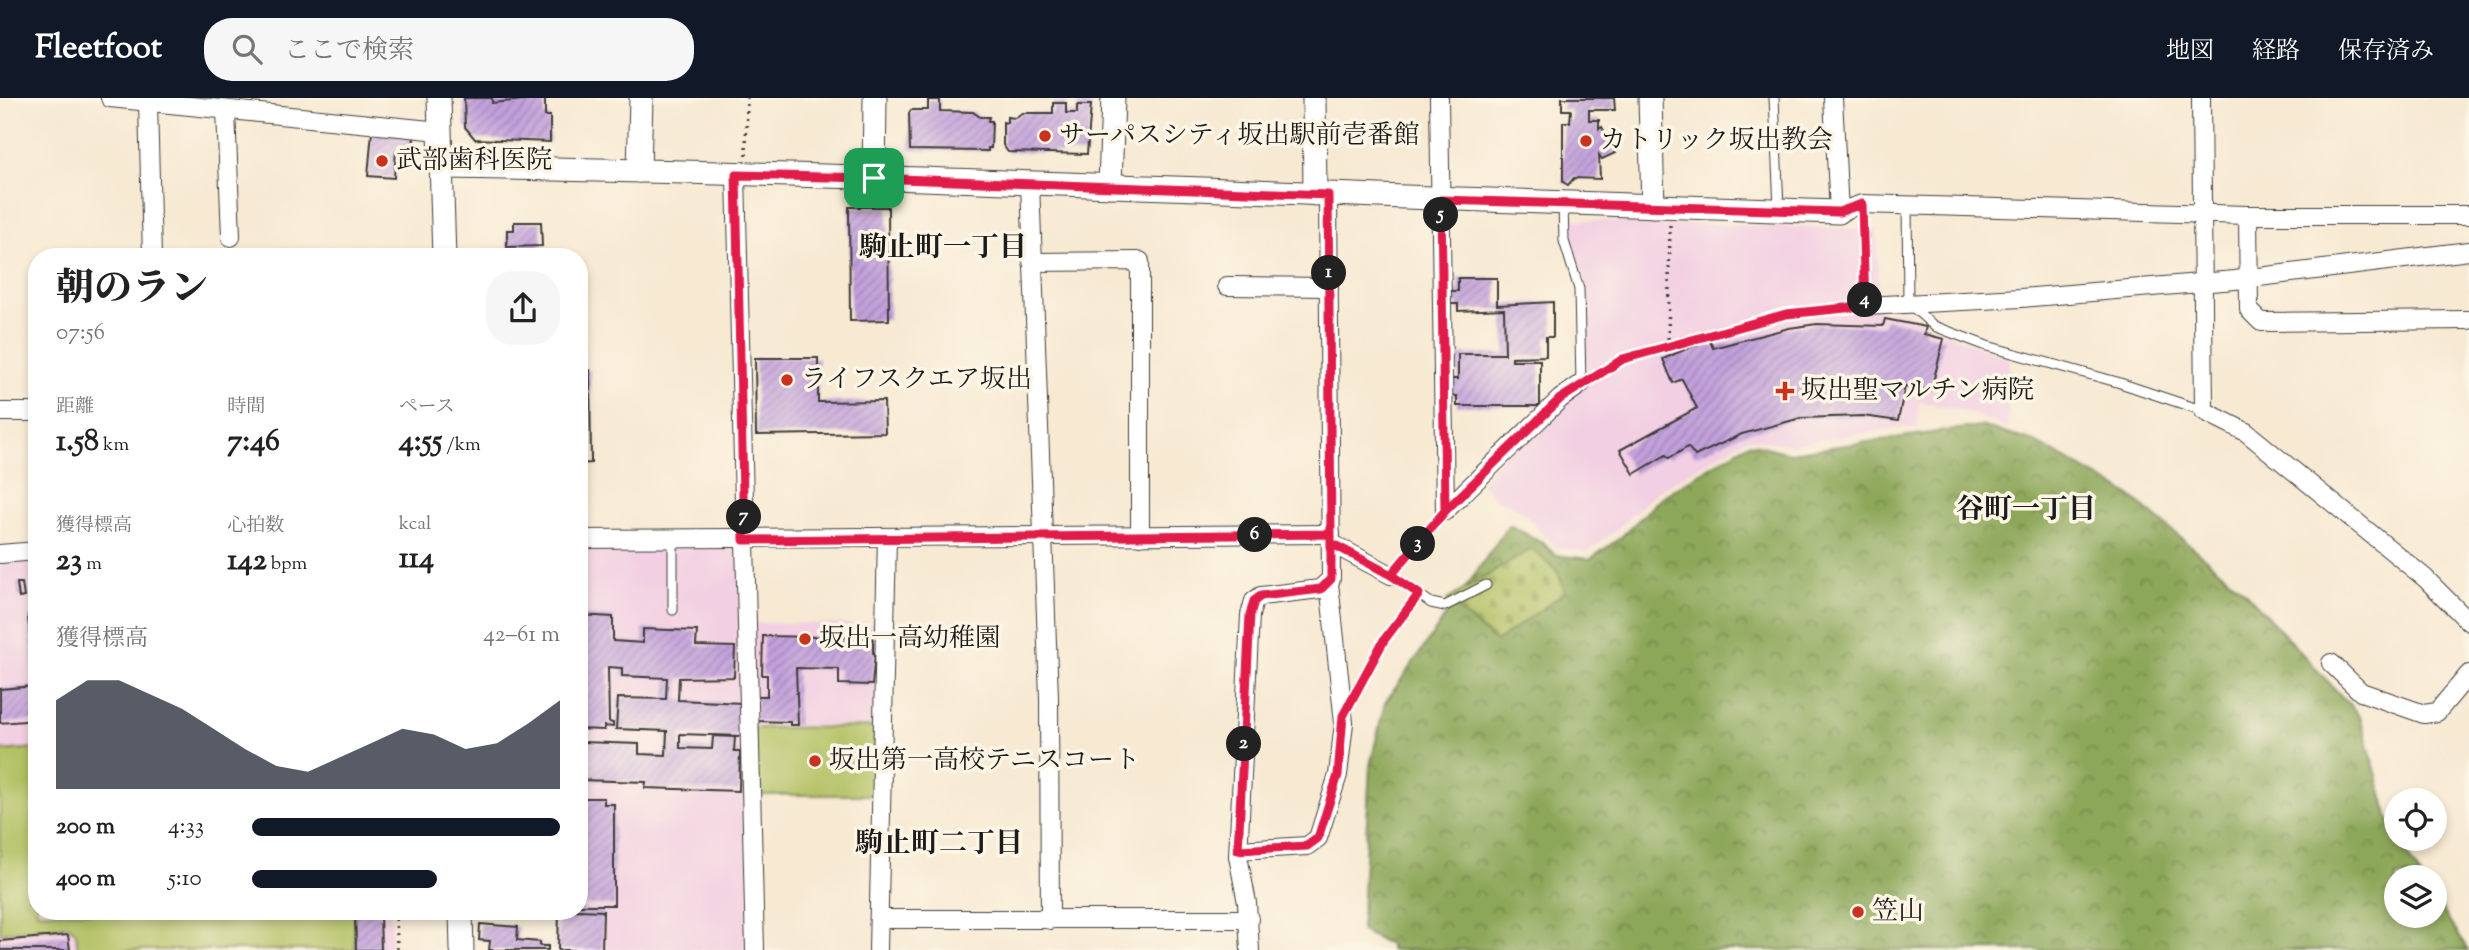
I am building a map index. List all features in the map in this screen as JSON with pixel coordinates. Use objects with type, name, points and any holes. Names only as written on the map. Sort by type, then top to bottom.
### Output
[{"type":"street","points":[[110,98],[440,131]]},
{"type":"street","points":[[439,98],[444,248]]},
{"type":"street","points":[[639,171],[640,98]]},
{"type":"street","points":[[1110,186],[1113,98]]},
{"type":"street","points":[[1238,850],[1307,846],[1318,838],[1338,775],[1343,716],[1329,583],[1329,287],[1314,98]]},
{"type":"street","points":[[1440,98],[1445,511]]},
{"type":"street","points":[[1650,98],[1661,213]]},
{"type":"street","points":[[1833,98],[1839,212]]},
{"type":"street","points":[[2201,98],[2204,411],[2246,432],[2425,579],[2469,622]]},
{"type":"street","points":[[873,100],[874,178]]},
{"type":"street","points":[[148,103],[152,248]]},
{"type":"street","points":[[226,110],[232,237]]},
{"type":"street","points":[[442,167],[639,171],[741,166],[874,178],[1563,204],[1661,213],[1779,210],[1839,212],[1862,204],[2248,215],[2469,215]]},
{"type":"street","points":[[741,166],[744,540],[755,950]]},
{"type":"street","points":[[1030,183],[1049,697],[1050,920]]},
{"type":"street","points":[[2248,215],[2249,310],[2261,322],[2469,320]]},
{"type":"street","points":[[1865,306],[2021,298],[2249,278],[2469,251]]},
{"type":"street","points":[[1032,262],[1140,261],[1140,536]]},
{"type":"street","points":[[1227,286],[1329,287]]},
{"type":"street","points":[[1445,511],[1560,399],[1581,384]]},
{"type":"street","points":[[0,412],[28,412]]},
{"type":"street","points":[[588,539],[1140,536],[1331,539],[1391,575]]},
{"type":"street","points":[[878,950],[887,537]]},
{"type":"street","points":[[0,554],[28,552]]},
{"type":"street","points":[[1250,950],[1249,919],[1238,850],[1250,615],[1254,601],[1261,596],[1314,590],[1329,583]]},
{"type":"street","points":[[2331,663],[2361,692],[2424,714],[2437,712],[2469,674]]},
{"type":"street","points":[[879,919],[1050,920],[1116,916],[1249,919]]},
{"type":"street","points":[[461,920],[461,950]]},
{"type":"lane","points":[[1774,98],[1779,210]]},
{"type":"lane","points":[[1563,204],[1564,241],[1579,289],[1581,384]]},
{"type":"lane","points":[[1862,204],[1865,306]]},
{"type":"lane","points":[[1907,205],[1908,303],[1934,326],[1987,346],[2204,411]]},
{"type":"lane","points":[[1445,511],[1391,575],[1431,603],[1445,606],[1486,585]]},
{"type":"lane","points":[[673,540],[673,610]]},
{"type":"lane","points":[[1343,716],[1384,640],[1419,594]]},
{"type":"path","points":[[741,166],[747,98]]},
{"type":"path","points":[[1661,213],[1668,346]]},
{"type":"path","points":[[1581,384],[1623,359],[1668,346],[1786,314],[1865,306]]},
{"type":"path","points":[[396,920],[397,950]]},
{"type":"shaded area","name":"坂出聖マルチン病院","points":[[1570,220],[1877,229],[1879,312],[1904,312],[1935,329],[2010,358],[2007,429],[1968,412],[1919,402],[1918,428],[1896,428],[1789,445],[1748,438],[1658,491],[1615,531],[1587,552],[1556,547],[1519,509],[1496,500],[1481,482],[1572,380],[1590,368],[1586,364],[1585,286],[1570,242]]},
{"type":"shaded area","points":[[588,544],[733,544],[740,565],[753,950],[553,950],[553,920],[588,920]]},
{"type":"shaded area","points":[[28,561],[28,920],[391,920],[392,950],[0,950],[0,563]]},
{"type":"shaded area","points":[[752,623],[876,624],[877,725],[754,726]]},
{"type":"green space","points":[[1980,426],[2035,442],[2128,494],[2242,589],[2360,716],[2384,801],[2384,851],[2404,851],[2413,865],[2384,865],[2384,928],[2447,928],[2447,917],[2468,950],[1390,950],[1390,945],[1361,931],[1370,766],[1385,703],[1509,525],[1543,543],[1555,555],[1590,559],[1620,538],[1662,497],[1749,443],[1790,453]]},
{"type":"green space","points":[[1532,549],[1558,572],[1565,592],[1496,642],[1447,600]]},
{"type":"green space","name":"坂出第一高校テニスコート","points":[[875,727],[875,795],[754,795],[754,728]]},
{"type":"green space","points":[[28,749],[28,920],[354,920],[355,950],[78,950],[76,932],[69,926],[0,933],[0,751]]},
{"type":"building","points":[[464,98],[492,98],[492,103],[545,98],[545,116],[550,116],[550,142],[475,139],[465,127]]},
{"type":"building","name":"カトリック坂出教会","points":[[1562,98],[1614,98],[1615,110],[1589,110],[1589,120],[1599,120],[1599,129],[1602,127],[1615,153],[1602,159],[1599,155],[1600,179],[1574,178],[1568,185],[1563,182],[1563,122],[1570,122],[1571,110],[1562,110]]},
{"type":"building","points":[[928,100],[940,100],[940,111],[973,112],[980,117],[989,117],[988,121],[992,121],[991,148],[988,148],[988,151],[910,150],[909,113],[911,110],[928,110]]},
{"type":"building","name":"サーパスシティ坂出駅前壱番館","points":[[1053,103],[1066,103],[1066,113],[1077,113],[1077,105],[1091,105],[1087,154],[1008,152],[1003,145],[1003,122],[1007,123],[1007,117],[1015,118],[1022,113],[1053,113]]},
{"type":"building","name":"武部歯科医院","points":[[372,131],[414,135],[413,152],[396,150],[394,178],[368,176]]},
{"type":"building","points":[[849,207],[888,207],[889,320],[850,321]]},
{"type":"building","points":[[514,222],[541,222],[542,246],[507,247],[507,230],[514,230]]},
{"type":"building","points":[[1458,278],[1497,278],[1497,305],[1553,302],[1553,337],[1546,337],[1546,356],[1512,357],[1512,360],[1540,360],[1540,406],[1457,406],[1457,396],[1452,396],[1452,379],[1458,379],[1458,354],[1505,354],[1504,309],[1458,311],[1458,304],[1450,304],[1450,291],[1458,291]]},
{"type":"building","points":[[1885,319],[1926,327],[1924,334],[1944,339],[1931,390],[1905,386],[1898,421],[1863,416],[1801,418],[1742,434],[1695,456],[1688,447],[1669,458],[1666,455],[1634,474],[1620,450],[1697,408],[1682,379],[1673,383],[1663,359],[1709,339],[1713,348],[1789,328],[1817,324],[1883,326]]},
{"type":"building","name":"ライフスクエア坂出","points":[[755,358],[818,358],[818,402],[884,401],[885,433],[756,435]]},
{"type":"building","points":[[588,370],[590,370],[591,463],[588,463]]},
{"type":"building","points":[[17,583],[22,583],[24,597],[19,598]]},
{"type":"building","points":[[588,616],[613,617],[613,641],[643,643],[643,629],[697,631],[696,646],[735,647],[734,677],[679,678],[678,700],[742,703],[741,736],[680,734],[680,748],[712,749],[713,736],[735,737],[734,751],[740,751],[739,791],[645,788],[646,782],[588,780],[588,742],[639,744],[639,754],[666,755],[667,731],[616,729],[618,698],[666,699],[667,678],[622,676],[622,668],[608,667],[609,722],[613,723],[613,727],[604,726],[604,730],[588,729]]},
{"type":"building","points":[[763,636],[873,638],[875,653],[872,685],[839,684],[839,669],[796,668],[798,725],[790,725],[790,722],[755,721],[756,696],[767,696],[767,675],[762,675]]},
{"type":"building","points":[[28,687],[28,721],[0,723],[0,689]]},
{"type":"building","points":[[588,798],[604,798],[604,804],[614,804],[614,905],[588,905]]},
{"type":"building","points":[[588,910],[603,911],[602,950],[558,950],[559,920],[588,920]]},
{"type":"building","points":[[355,920],[380,920],[381,950],[356,950]]},
{"type":"building","points":[[480,924],[518,927],[517,940],[540,942],[540,946],[548,946],[548,950],[489,950],[490,941],[479,940]]},
{"type":"building","points":[[68,935],[70,950],[0,950],[0,941]]},
{"type":"place","name":"サーパスシティ坂出駅前壱番館","points":[[1045,136]]},
{"type":"place","name":"カトリック坂出教会","points":[[1586,141]]},
{"type":"place","name":"武部歯科医院","points":[[382,161]]},
{"type":"place","name":"ライフスクエア坂出","points":[[787,380]]},
{"type":"place","name":"坂出聖マルチン病院","points":[[1785,391]]},
{"type":"place","name":"坂出一高幼稚園","points":[[805,639]]},
{"type":"place","name":"坂出第一高校テニスコート","points":[[815,761]]},
{"type":"place","name":"笠山","points":[[1858,912]]},
{"type":"district","name":"駒止町一丁目","points":[[943,249]]},
{"type":"district","name":"谷町一丁目","points":[[2026,511]]},
{"type":"district","name":"駒止町二丁目","points":[[939,845]]},
{"type":"route","points":[[874,178],[736,175],[744,540],[1331,534],[1331,543],[1391,575],[1429,532],[1445,511],[1441,200],[1839,212],[1862,204],[1865,306],[1786,314],[1730,327],[1623,359],[1560,399],[1445,511],[1391,575],[1419,594],[1384,640],[1343,716],[1338,775],[1318,838],[1307,846],[1238,850],[1250,615],[1254,601],[1261,596],[1321,589],[1331,579],[1331,534],[1328,195],[1286,191],[874,178]]}]
